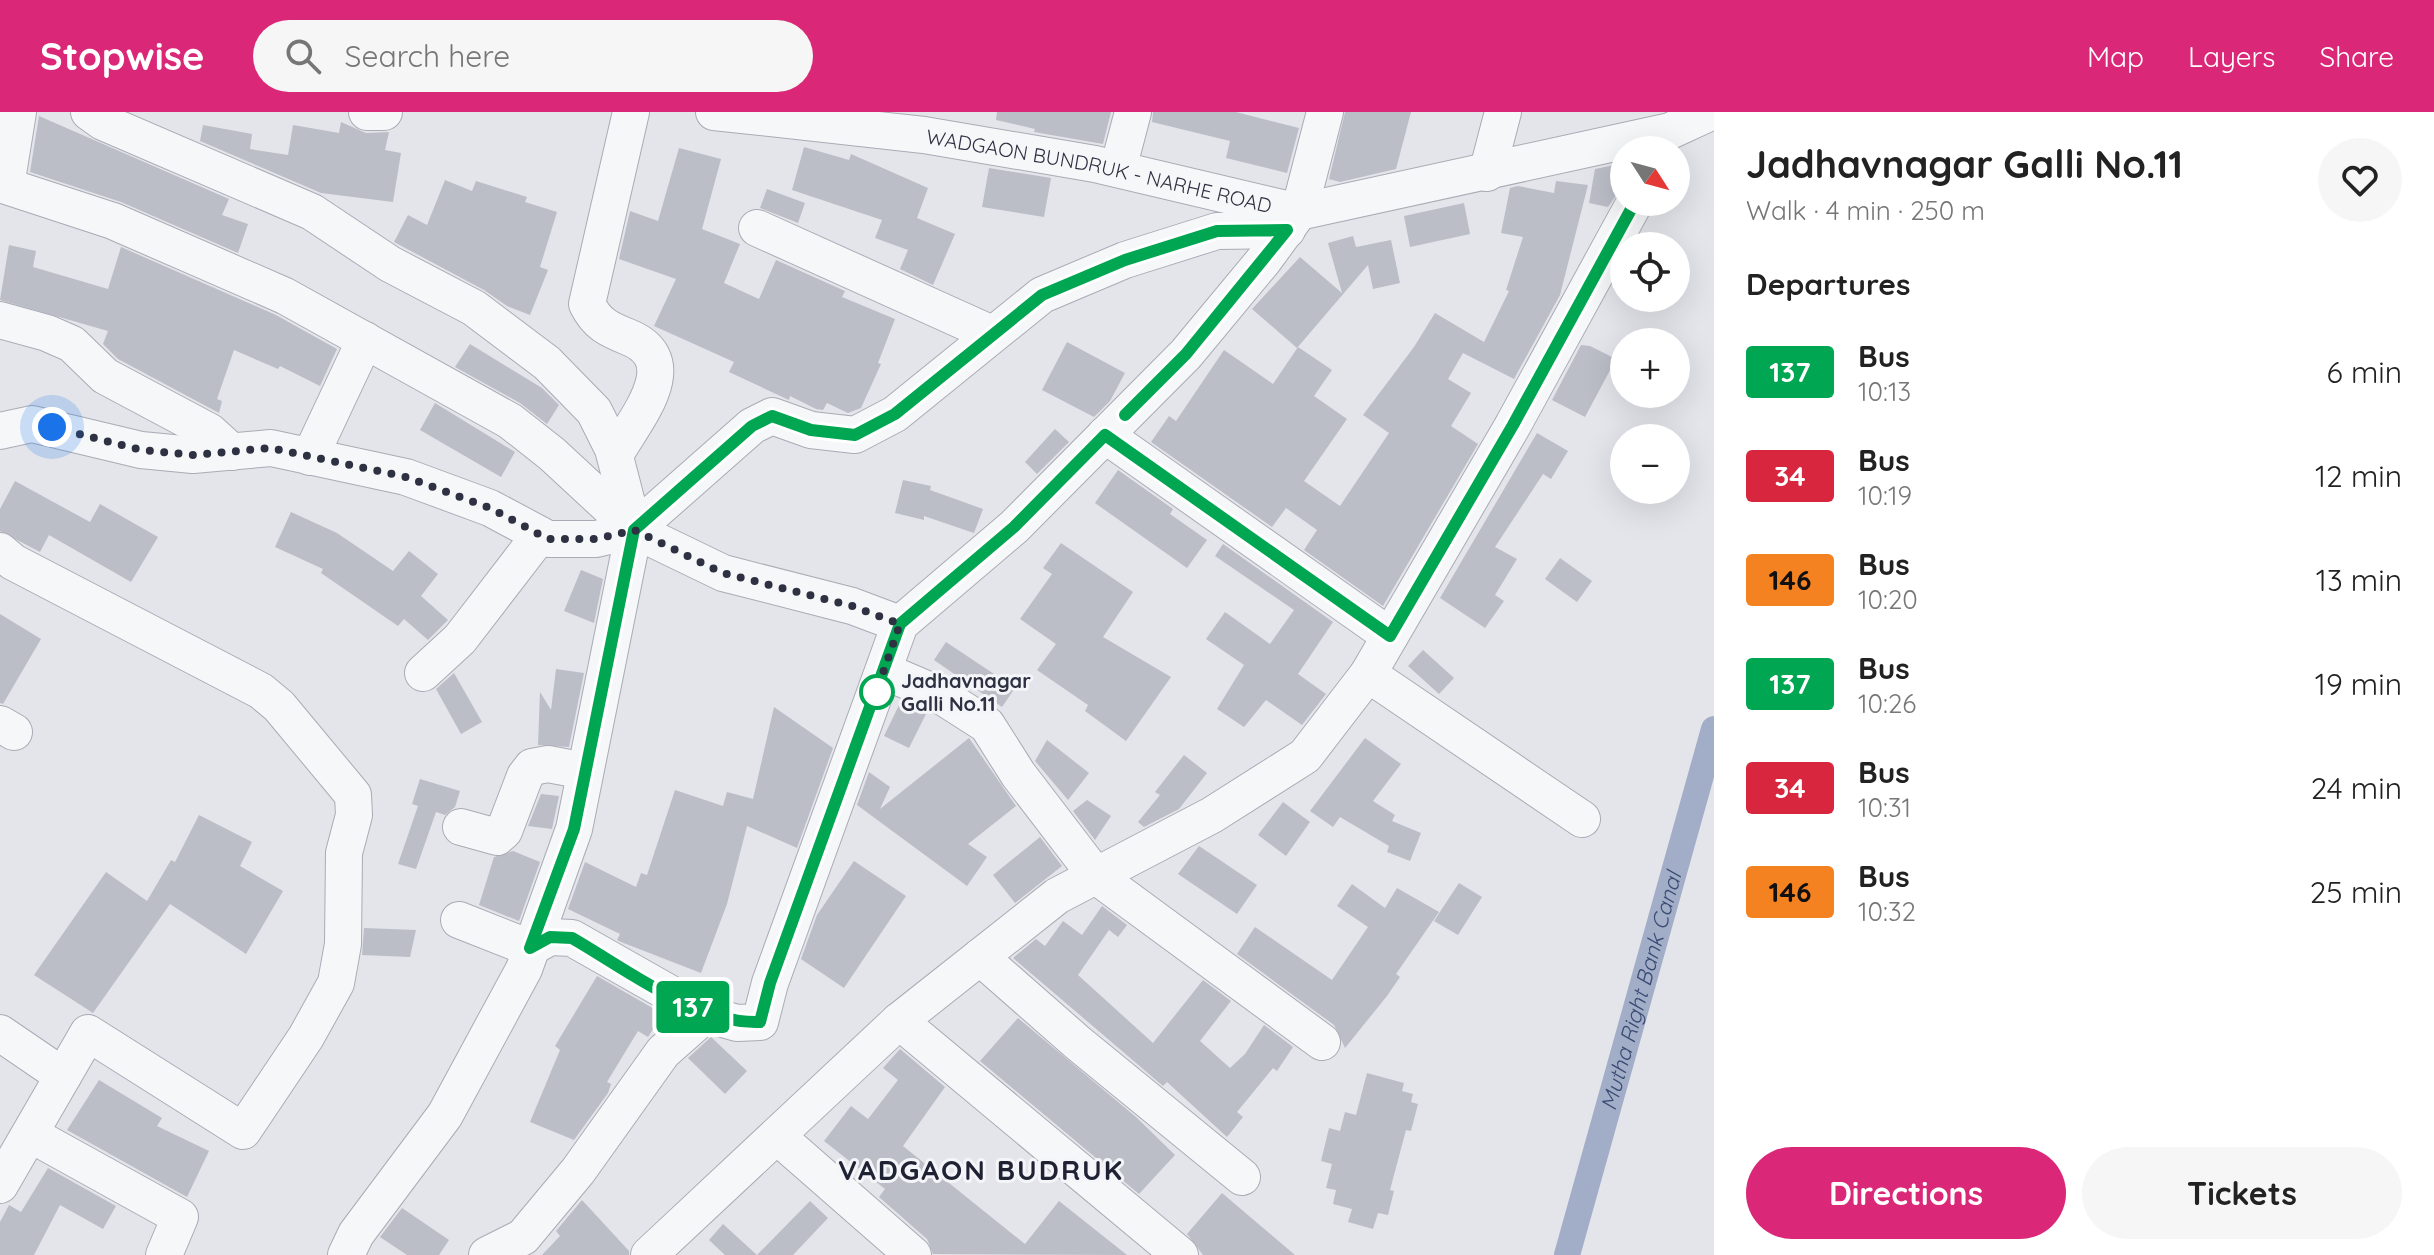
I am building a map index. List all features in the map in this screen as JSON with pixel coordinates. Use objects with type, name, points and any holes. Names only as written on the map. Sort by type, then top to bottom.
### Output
[{"type":"street","points":[[18,112],[6,186],[113,221],[226,267],[365,340],[510,421],[552,454],[634,530],[723,573],[852,606],[900,624]]},
{"type":"street","points":[[89,112],[103,122],[312,212],[390,264],[474,308],[547,363],[594,411],[615,455],[634,530],[574,829],[524,969],[445,1115],[356,1234],[346,1255]]},
{"type":"street","points":[[367,112],[384,112]]},
{"type":"street","points":[[615,455],[650,393],[658,368],[655,355],[603,327],[587,304],[631,112]]},
{"type":"street","name":"WADGAON BUNDRUK - NARHE ROAD","points":[[715,112],[927,124],[1118,169],[1293,221],[1487,173],[1610,151]]},
{"type":"street","points":[[1118,169],[1133,112]]},
{"type":"street","points":[[530,948],[550,937],[572,938],[706,1014],[737,1023],[760,1022],[770,983],[900,624],[1014,527],[1186,354],[1293,221],[1325,112]]},
{"type":"street","points":[[1487,173],[1503,112]]},
{"type":"street","name":"WADGAON BUNDRUK - NARHE ROAD","points":[[1673,136],[1711,112]]},
{"type":"street","points":[[649,1255],[899,1021],[1057,896],[1212,815],[1305,756],[1368,674],[1537,384],[1627,216]]},
{"type":"street","points":[[0,431],[32,424],[141,450],[193,455],[271,448],[406,477],[490,508],[548,539],[596,539],[634,530],[752,426],[772,416],[811,430],[855,435],[895,414],[1042,295],[1125,260],[1217,231],[1293,221]]},
{"type":"street","points":[[757,228],[992,334]]},
{"type":"street","points":[[0,320],[47,333],[72,344],[105,376],[210,432],[232,452]]},
{"type":"street","points":[[310,457],[365,340]]},
{"type":"street","points":[[1105,435],[1390,636]]},
{"type":"street","points":[[423,673],[460,639],[540,535]]},
{"type":"street","points":[[0,1184],[88,1033],[243,1131],[306,1037],[336,983],[343,944],[344,853],[354,815],[353,795],[279,706],[261,691],[4,566]]},
{"type":"street","points":[[884,671],[940,695],[987,725],[1018,774],[1096,876],[1322,1042]]},
{"type":"street","points":[[1368,674],[1582,819]]},
{"type":"street","points":[[461,827],[497,837],[504,831],[525,776],[532,767],[548,764],[585,771]]},
{"type":"street","points":[[459,920],[530,948]]},
{"type":"street","points":[[980,957],[1078,1043],[1242,1177]]},
{"type":"street","points":[[487,1255],[523,1237],[578,1171],[663,1052],[706,1014]]},
{"type":"street","points":[[899,1021],[1180,1255]]},
{"type":"street","points":[[0,1033],[63,1076]]},
{"type":"street","points":[[30,1134],[180,1217],[164,1255]]},
{"type":"street","points":[[778,1137],[913,1255]]},
{"type":"building","points":[[997,112],[1111,112],[1103,144],[1034,132],[1035,129],[996,120]]},
{"type":"building","points":[[1153,112],[1236,112],[1299,128],[1287,173],[1226,158],[1230,141],[1152,122]]},
{"type":"building","points":[[1345,112],[1411,112],[1396,169],[1340,182],[1329,179]]},
{"type":"building","points":[[39,116],[229,199],[222,215],[248,224],[238,253],[121,202],[30,172]]},
{"type":"building","points":[[341,122],[366,133],[389,132],[385,150],[401,153],[393,202],[321,193],[200,141],[203,125],[252,134],[250,149],[288,155],[293,125],[339,133]]},
{"type":"building","points":[[804,147],[849,160],[851,154],[928,188],[917,218],[955,234],[933,285],[900,269],[908,250],[875,238],[882,220],[792,190]]},
{"type":"building","points":[[679,148],[721,159],[702,229],[740,244],[724,283],[759,299],[776,260],[845,291],[842,297],[895,319],[878,363],[881,364],[861,408],[848,413],[827,403],[823,410],[790,396],[789,400],[729,372],[734,362],[654,326],[676,279],[619,259],[630,211],[658,221]]},
{"type":"building","points":[[1610,166],[1608,207],[1589,203],[1595,169]]},
{"type":"building","points":[[989,168],[1051,178],[1044,217],[982,207]]},
{"type":"building","points":[[445,180],[472,191],[476,181],[527,197],[525,202],[557,212],[540,267],[548,270],[530,315],[507,306],[484,290],[394,242],[408,215],[427,225]]},
{"type":"building","points":[[1556,181],[1588,185],[1560,295],[1514,379],[1463,353],[1448,379],[1471,393],[1451,426],[1478,444],[1383,606],[1304,550],[1317,530],[1286,508],[1272,527],[1151,442],[1169,416],[1176,421],[1224,350],[1273,384],[1298,347],[1332,370],[1314,396],[1347,419],[1304,481],[1340,506],[1389,433],[1363,415],[1414,347],[1435,313],[1484,342],[1509,291],[1506,290],[1523,237],[1501,233],[1510,188],[1518,186],[1554,193]]},
{"type":"building","points":[[767,189],[805,203],[798,223],[760,208]]},
{"type":"building","points":[[1464,203],[1470,234],[1410,247],[1404,216]]},
{"type":"building","points":[[1353,236],[1356,247],[1391,240],[1400,283],[1373,289],[1368,265],[1297,348],[1252,309],[1300,257],[1342,293],[1328,243]]},
{"type":"building","points":[[9,245],[36,251],[33,267],[108,289],[121,247],[276,315],[337,349],[320,386],[280,366],[278,369],[234,350],[217,399],[222,401],[219,413],[118,359],[103,344],[108,331],[0,300]]},
{"type":"building","points":[[1067,342],[1125,373],[1110,401],[1094,417],[1042,390]]},
{"type":"building","points":[[470,344],[542,388],[559,405],[547,424],[520,403],[455,367]]},
{"type":"building","points":[[1581,345],[1610,356],[1610,370],[1585,417],[1552,400]]},
{"type":"building","points":[[435,403],[515,452],[501,477],[420,430]]},
{"type":"building","points":[[1055,429],[1069,442],[1037,474],[1025,462]]},
{"type":"building","points":[[1537,433],[1568,451],[1551,479],[1543,474],[1495,547],[1517,559],[1495,595],[1504,601],[1485,628],[1440,598]]},
{"type":"building","points":[[1118,470],[1173,509],[1170,514],[1207,540],[1187,568],[1095,503]]},
{"type":"building","points":[[903,480],[931,486],[930,490],[983,509],[974,533],[924,516],[924,520],[895,513]]},
{"type":"building","points":[[15,481],[90,522],[100,504],[158,537],[131,582],[49,535],[40,552],[0,531],[0,509]]},
{"type":"building","points":[[291,512],[337,533],[393,571],[409,551],[438,574],[421,596],[448,620],[428,640],[404,619],[398,626],[321,573],[323,569],[275,547]]},
{"type":"building","points":[[1061,543],[1133,592],[1103,637],[1171,677],[1126,741],[1085,711],[1088,705],[1037,670],[1056,644],[1020,619],[1052,574],[1043,568]]},
{"type":"building","points":[[1223,544],[1333,622],[1298,674],[1326,694],[1302,725],[1266,700],[1244,727],[1217,709],[1244,665],[1206,639],[1225,612],[1270,644],[1294,610],[1215,556]]},
{"type":"building","points":[[1560,558],[1592,581],[1577,602],[1545,579]]},
{"type":"building","points":[[581,570],[603,579],[594,623],[564,611]]},
{"type":"building","points":[[0,614],[41,639],[3,704],[0,703]]},
{"type":"building","points":[[946,642],[1015,688],[1002,707],[934,660]]},
{"type":"building","points":[[1423,650],[1454,678],[1439,694],[1408,666]]},
{"type":"building","points":[[556,669],[584,673],[569,747],[538,745],[540,692],[551,710]]},
{"type":"building","points":[[454,673],[482,722],[461,734],[436,689]]},
{"type":"building","points":[[901,701],[927,712],[909,748],[884,736]]},
{"type":"building","points":[[774,707],[833,748],[797,848],[747,826],[727,904],[701,973],[621,942],[617,940],[620,934],[568,909],[585,862],[636,887],[641,873],[647,875],[675,790],[723,806],[727,792],[753,799]]},
{"type":"building","points":[[969,738],[1016,806],[968,844],[987,857],[967,886],[857,805],[869,772],[890,787],[880,809]]},
{"type":"building","points":[[1365,738],[1401,764],[1373,801],[1395,815],[1392,821],[1421,833],[1410,861],[1387,852],[1389,846],[1340,817],[1333,827],[1310,811]]},
{"type":"building","points":[[1047,740],[1089,773],[1068,800],[1035,761]]},
{"type":"building","points":[[1184,755],[1207,773],[1179,809],[1144,827],[1138,822],[1160,795],[1155,792]]},
{"type":"building","points":[[420,779],[460,791],[455,807],[445,815],[436,812],[416,869],[398,864],[418,806],[412,804]]},
{"type":"building","points":[[541,794],[559,796],[552,829],[528,826]]},
{"type":"building","points":[[1087,800],[1111,816],[1095,840],[1073,811]]},
{"type":"building","points":[[1283,802],[1310,822],[1286,856],[1258,835]]},
{"type":"building","points":[[199,815],[252,842],[240,866],[283,891],[246,954],[170,904],[93,1013],[34,975],[106,872],[147,901],[171,860],[175,862]]},
{"type":"building","points":[[1040,837],[1062,866],[1015,903],[993,875]]},
{"type":"building","points":[[1199,846],[1257,885],[1237,914],[1178,874]]},
{"type":"building","points":[[513,851],[540,862],[519,921],[479,905],[494,857]]},
{"type":"building","points":[[854,861],[906,896],[844,988],[801,959],[817,915]]},
{"type":"building","points":[[1459,883],[1482,897],[1458,935],[1434,921]]},
{"type":"building","points":[[1352,884],[1385,908],[1397,888],[1439,912],[1396,974],[1400,977],[1387,996],[1345,1048],[1334,1025],[1237,954],[1255,927],[1332,980],[1368,927],[1337,906]]},
{"type":"building","points":[[1102,906],[1127,925],[1118,937],[1109,930],[1078,975],[1153,1043],[1203,980],[1231,1001],[1200,1041],[1230,1068],[1245,1054],[1264,1025],[1293,1047],[1277,1071],[1273,1068],[1237,1112],[1243,1117],[1227,1137],[1167,1082],[1163,1086],[1013,958],[1036,939],[1045,946],[1063,921],[1082,935]]},
{"type":"building","points":[[364,928],[416,930],[410,957],[362,955]]},
{"type":"building","points":[[597,976],[663,1014],[648,1037],[638,1031],[607,1082],[611,1084],[608,1093],[574,1140],[530,1122],[560,1050],[555,1046]]},
{"type":"building","points":[[1018,1018],[1136,1117],[1175,1155],[1139,1194],[980,1061]]},
{"type":"building","points":[[711,1037],[747,1071],[725,1094],[688,1058]]},
{"type":"building","points":[[900,1049],[945,1087],[903,1146],[1025,1244],[1059,1201],[1127,1255],[933,1254],[927,1239],[879,1197],[885,1189],[824,1141],[851,1106],[868,1119],[898,1080],[883,1068]]},
{"type":"building","points":[[1367,1073],[1404,1083],[1402,1091],[1413,1094],[1411,1102],[1418,1104],[1411,1131],[1406,1130],[1390,1190],[1394,1191],[1388,1215],[1378,1213],[1373,1229],[1348,1222],[1352,1209],[1333,1204],[1336,1190],[1326,1188],[1332,1164],[1321,1161],[1329,1128],[1340,1131],[1345,1112],[1356,1115]]},
{"type":"building","points":[[99,1080],[162,1118],[157,1126],[209,1151],[187,1197],[67,1130]]},
{"type":"building","points":[[48,1168],[116,1206],[103,1229],[60,1205],[34,1255],[0,1255],[0,1222],[9,1205],[21,1212]]},
{"type":"building","points":[[1222,1193],[1295,1255],[1203,1255],[1187,1234]]},
{"type":"building","points":[[582,1200],[629,1251],[629,1255],[542,1255],[560,1236],[556,1231]]},
{"type":"building","points":[[810,1201],[828,1218],[793,1255],[757,1255]]},
{"type":"building","points":[[402,1208],[449,1240],[439,1255],[407,1255],[380,1237]]},
{"type":"building","points":[[723,1224],[757,1255],[725,1255],[709,1240]]},
{"type":"waterway","name":"Mutha Right Bank Canal","points":[[1567,1255],[1714,729]]},
{"type":"bus line","name":"137","points":[[1125,415],[1186,354],[1287,230],[1217,231],[1125,260],[1042,295],[895,414],[855,435],[811,430],[772,416],[752,426],[634,530],[574,829],[530,948],[550,937],[572,938],[706,1014],[737,1023],[760,1022],[770,983],[900,624],[1014,527],[1105,435],[1390,636],[1513,425],[1628,216]]},
{"type":"place","name":"Jadhavnagar Galli No.11","points":[[877,692]]},
{"type":"district","name":"VADGAON BUDRUK","points":[[981,1169]]},
{"type":"route","points":[[52,427],[141,450],[193,455],[271,448],[406,477],[490,508],[548,539],[596,539],[634,530],[723,573],[852,606],[900,624],[875,696],[877,692]]}]
